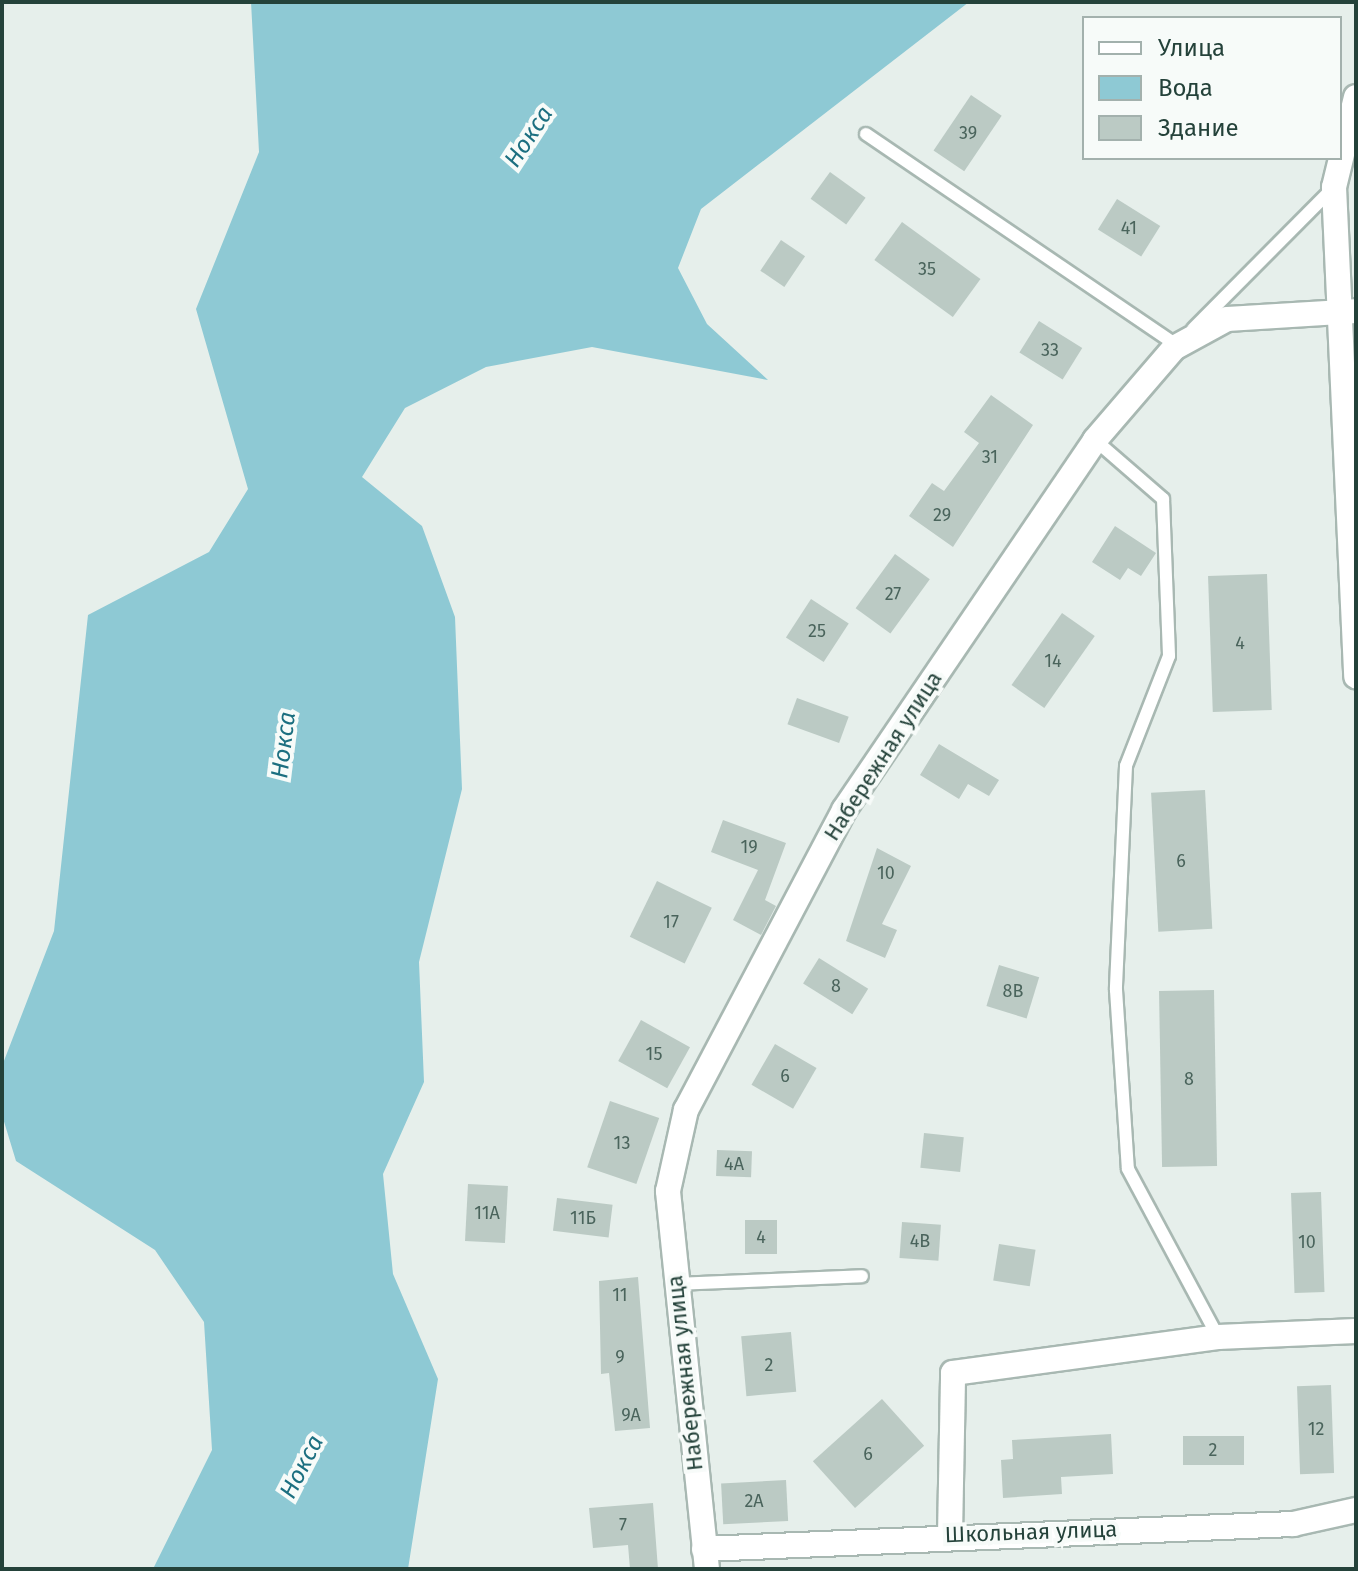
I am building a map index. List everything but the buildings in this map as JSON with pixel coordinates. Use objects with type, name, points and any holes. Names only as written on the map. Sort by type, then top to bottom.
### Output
[{"type":"street","points":[[1342,154],[1356,97]]},
{"type":"street","points":[[1341,160],[1334,187],[1347,311],[1356,677]]},
{"type":"street","points":[[1174,348],[1227,319],[1347,311]]},
{"type":"street","name":"Набережная улица","points":[[706,1559],[675,1284],[668,1191],[686,1110],[844,810],[1095,440],[1174,348]]},
{"type":"street","points":[[950,1535],[953,1373],[1218,1337],[1356,1331]]},
{"type":"street","name":"Школьная улица","points":[[706,1559],[950,1535],[1293,1524],[1356,1510]]},
{"type":"lane","points":[[866,134],[1174,348]]},
{"type":"lane","name":"Набережная улица","points":[[1174,348],[1334,187]]},
{"type":"lane","points":[[1095,440],[1163,499],[1169,656],[1126,766],[1116,990],[1128,1169],[1218,1337]]},
{"type":"lane","points":[[675,1284],[862,1276]]},
{"type":"water","name":"Нокса","points":[[251,2],[969,2],[701,209],[678,268],[707,324],[768,380],[592,347],[486,367],[405,408],[362,477],[422,526],[455,617],[462,789],[419,962],[424,1082],[383,1174],[393,1274],[438,1379],[408,1569],[153,1569],[212,1450],[204,1322],[155,1250],[16,1161],[2,1115],[2,1066],[54,931],[88,615],[209,552],[248,489],[196,309],[259,152]]}]
